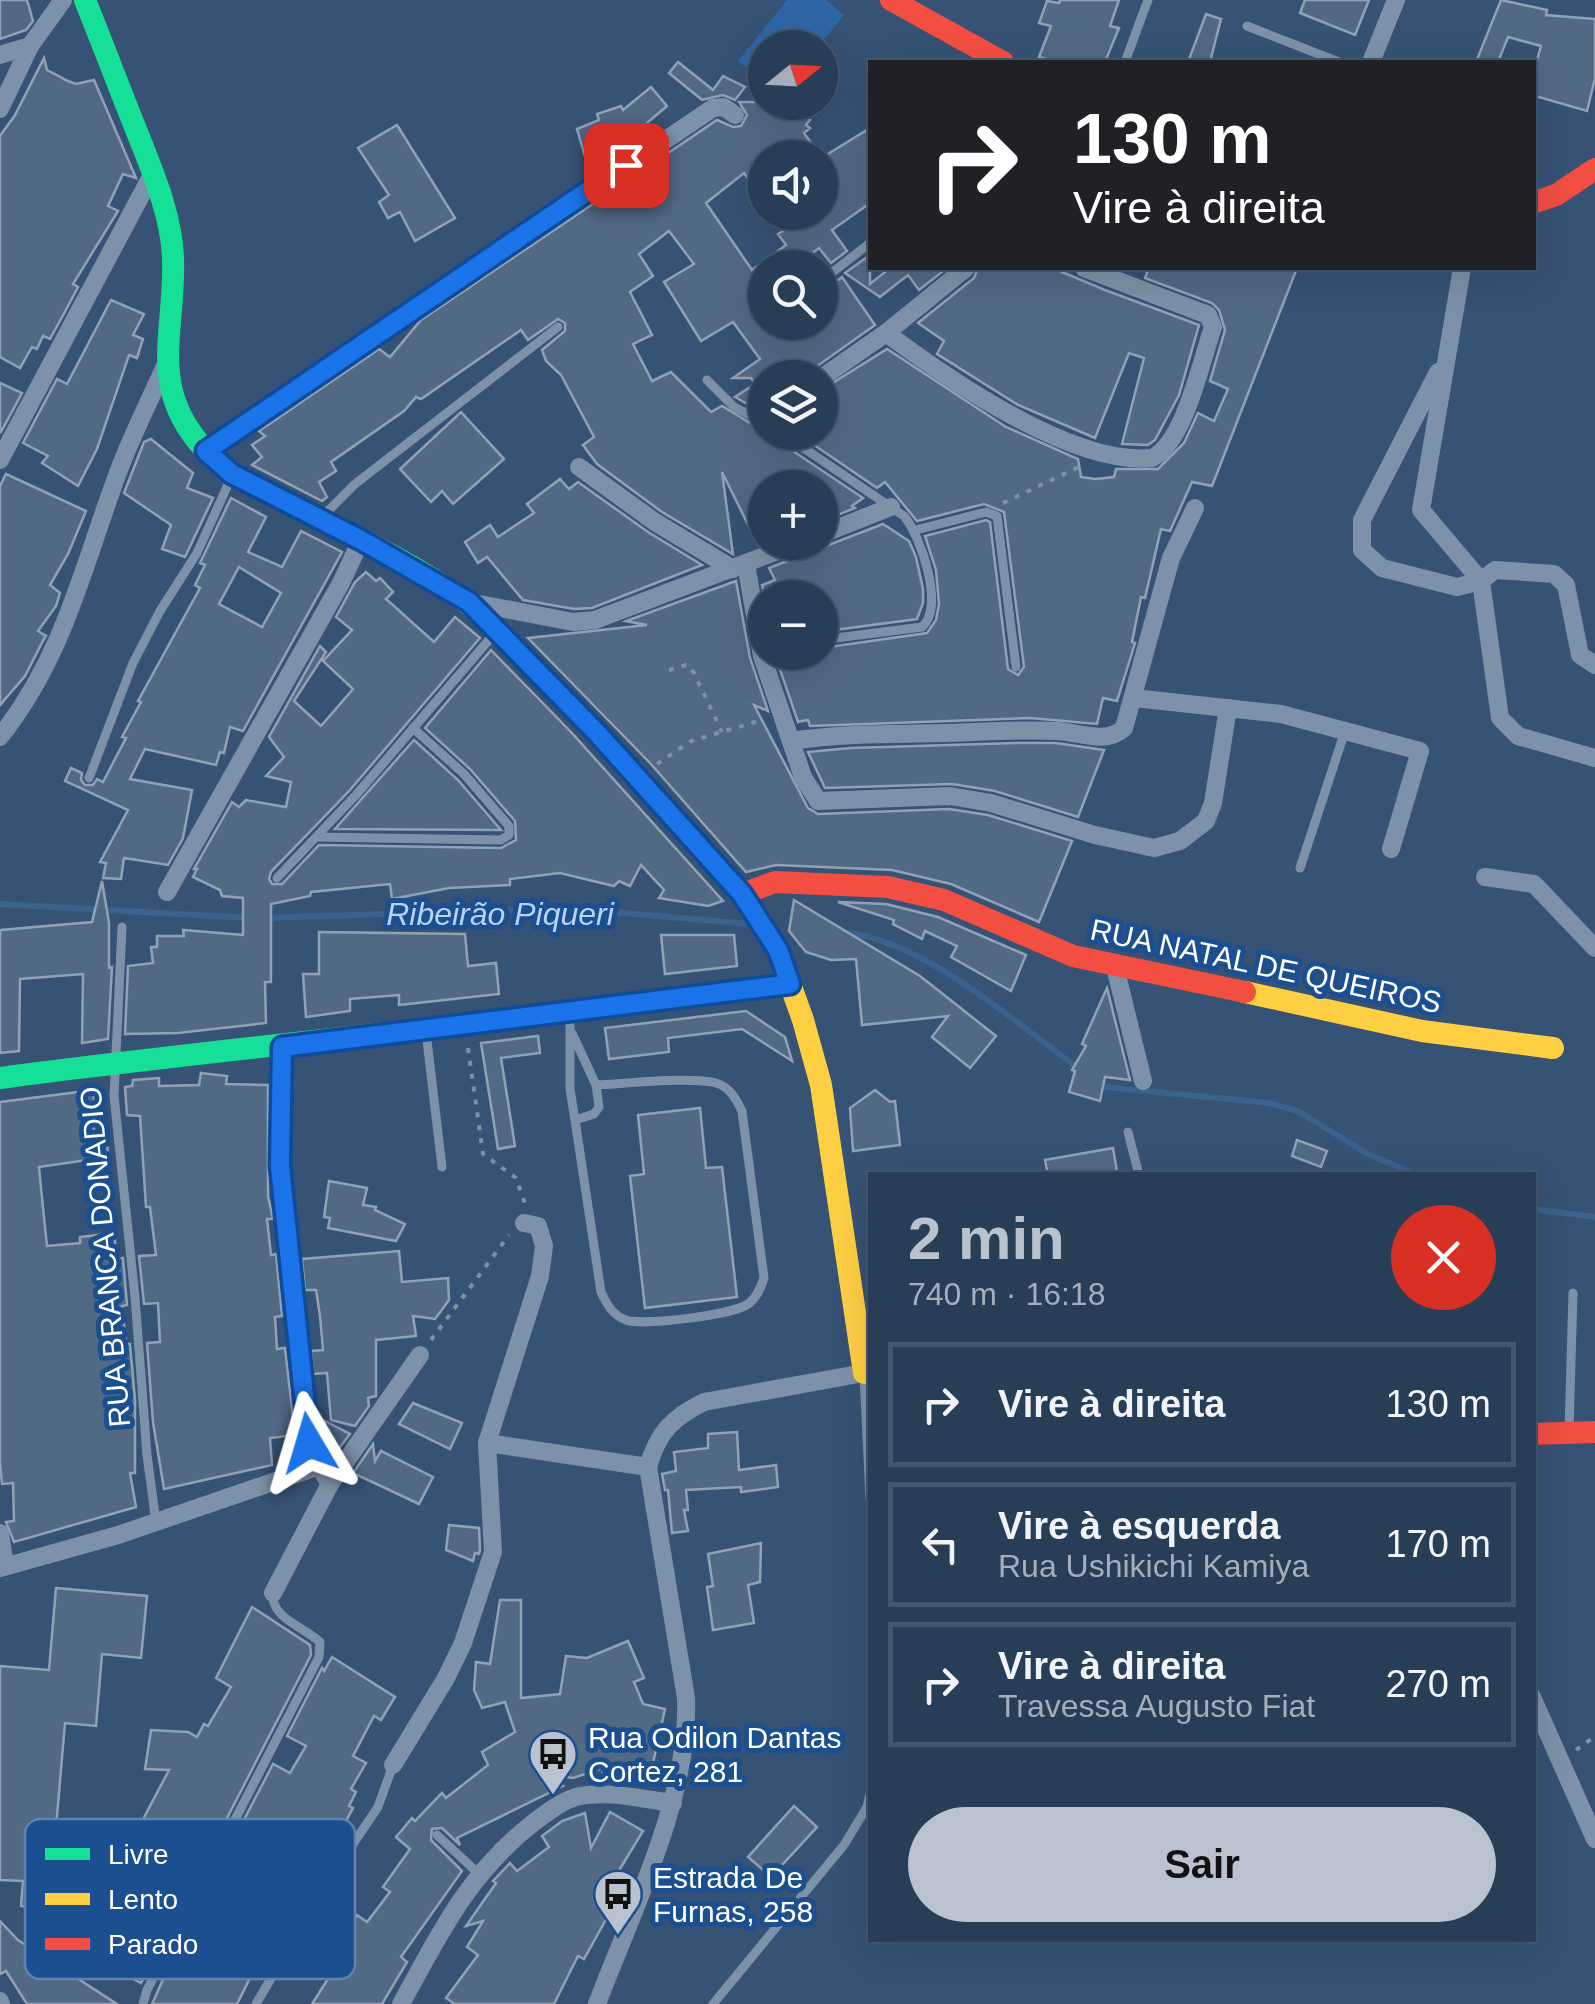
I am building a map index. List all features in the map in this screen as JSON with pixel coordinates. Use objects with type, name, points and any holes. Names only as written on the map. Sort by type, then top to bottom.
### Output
[{"type":"main road","points":[[85,0],[153,173],[170,230],[173,260],[167,361],[170,395],[185,424],[206,451],[232,474],[361,540],[469,602],[745,899],[778,950],[821,1085],[867,1373]]},
{"type":"main road","points":[[891,0],[1000,60]]},
{"type":"main road","points":[[1536,202],[1556,195],[1595,169]]},
{"type":"main road","name":"RUA NATAL DE QUEIROS","points":[[745,899],[775,882],[888,886],[944,900],[1063,952],[1115,967],[1422,1031],[1553,1048]]},
{"type":"main road","points":[[0,1078],[464,1024],[571,1022],[790,984]]},
{"type":"main road","points":[[1536,1434],[1595,1432]]},
{"type":"street","points":[[0,109],[30,46],[63,0]]},
{"type":"street","points":[[1372,60],[1396,0]]},
{"type":"street","points":[[0,55],[30,46]]},
{"type":"street","points":[[206,451],[713,108],[724,106],[735,115]]},
{"type":"street","points":[[0,460],[153,173]]},
{"type":"street","points":[[838,366],[964,270]]},
{"type":"street","points":[[886,333],[1030,425],[1103,453],[1152,458],[1166,448],[1182,419],[1212,320],[1208,315],[1089,270]]},
{"type":"street","points":[[1462,270],[1421,510],[1481,581],[1500,718],[1518,736],[1595,758]]},
{"type":"street","points":[[1447,353],[1362,520],[1362,550],[1382,568],[1457,588],[1481,581],[1495,570],[1554,574],[1566,585],[1580,655],[1595,665]]},
{"type":"street","points":[[0,736],[56,649],[116,477],[167,361]]},
{"type":"street","points":[[579,467],[642,514],[740,566],[781,714],[803,777],[818,801],[950,796],[991,803],[1095,835],[1154,848],[1180,841],[1206,821],[1228,708]]},
{"type":"street","points":[[838,528],[891,507]]},
{"type":"street","points":[[791,740],[827,735],[1040,730],[1111,737],[1124,728],[1172,558],[1194,508]]},
{"type":"street","points":[[167,892],[341,583],[361,540]]},
{"type":"street","points":[[469,602],[557,620],[595,620],[755,560]]},
{"type":"street","points":[[1134,698],[1281,714],[1420,750],[1391,849]]},
{"type":"street","points":[[1485,877],[1534,884],[1595,948]]},
{"type":"street","points":[[1115,967],[1143,1081]]},
{"type":"street","points":[[282,1047],[280,1166],[305,1422],[317,1467],[330,1484]]},
{"type":"street","points":[[393,1765],[463,1643],[493,1552],[487,1443],[540,1276],[544,1246],[542,1233],[532,1222],[524,1223]]},
{"type":"street","points":[[273,1593],[330,1484],[420,1354]]},
{"type":"street","points":[[597,2004],[673,1803],[688,1733],[686,1698],[648,1467],[655,1444],[684,1412],[704,1402],[867,1373]]},
{"type":"street","points":[[487,1443],[648,1467]]},
{"type":"street","points":[[0,1533],[2,1567],[156,1522],[317,1467]]},
{"type":"street","points":[[1536,1706],[1595,1838]]},
{"type":"street","points":[[402,2004],[448,1918],[478,1873],[511,1840],[569,1799],[600,1794],[673,1803]]},
{"type":"lane","points":[[1126,60],[1148,0]]},
{"type":"lane","points":[[1246,26],[1334,60]]},
{"type":"lane","points":[[838,268],[868,246]]},
{"type":"lane","points":[[320,519],[355,484],[558,326]]},
{"type":"lane","points":[[708,380],[734,407],[748,414]]},
{"type":"lane","points":[[807,450],[891,507],[916,530],[928,572],[932,608],[922,627],[838,638]]},
{"type":"lane","points":[[88,778],[133,663],[197,553],[232,474]]},
{"type":"lane","points":[[916,530],[992,512],[1000,523],[1016,666]]},
{"type":"lane","points":[[277,878],[498,629]]},
{"type":"lane","points":[[317,837],[501,840],[509,836],[509,826],[493,806],[414,728]]},
{"type":"lane","points":[[1300,868],[1345,731]]},
{"type":"lane","name":"RUA BRANCA DONADIO","points":[[122,927],[120,1022],[114,1064],[156,1522]]},
{"type":"lane","points":[[571,1022],[570,1089],[601,1292],[608,1308],[622,1319],[638,1323],[732,1310],[748,1304],[759,1292],[764,1278],[742,1110],[733,1093],[718,1083],[596,1085]]},
{"type":"lane","points":[[571,1022],[596,1085],[599,1107],[594,1114],[575,1120]]},
{"type":"lane","points":[[426,1030],[442,1167]]},
{"type":"lane","points":[[1128,1132],[1138,1172]]},
{"type":"lane","points":[[1569,1432],[1573,1294]]},
{"type":"lane","points":[[867,1373],[868,1415]]},
{"type":"lane","points":[[235,1819],[319,1656],[320,1642],[278,1613],[273,1606],[273,1593]]},
{"type":"lane","points":[[355,1841],[378,1807],[393,1765]]},
{"type":"lane","points":[[713,2004],[844,1845],[868,1802]]},
{"type":"lane","points":[[437,1835],[478,1873]]},
{"type":"lane","points":[[143,2004],[153,1979]]},
{"type":"lane","points":[[256,2004],[271,1979]]},
{"type":"path","points":[[992,512],[1103,453]]},
{"type":"path","points":[[670,670],[692,667],[722,734]]},
{"type":"path","points":[[635,778],[691,741],[781,714]]},
{"type":"path","points":[[420,1354],[504,1241],[524,1223],[526,1210],[516,1178],[483,1154],[464,1024]]},
{"type":"shaded area","points":[[787,0],[826,0],[844,15],[832,30],[763,30]]},
{"type":"shaded area","points":[[748,49],[748,69],[738,61]]},
{"type":"building","points":[[0,0],[27,0],[33,21],[26,30],[0,39]]},
{"type":"building","points":[[1119,0],[1110,26],[1119,28],[1106,60],[1039,57],[1051,26],[1039,23],[1047,1]]},
{"type":"building","points":[[1305,0],[1369,0],[1355,35],[1300,13]]},
{"type":"building","points":[[1501,0],[1547,10],[1546,15],[1595,19],[1595,78],[1587,111],[1536,96],[1536,64],[1541,46],[1508,37],[1499,60],[1477,60]]},
{"type":"building","points":[[1206,14],[1221,19],[1211,60],[1189,60]]},
{"type":"building","points":[[44,58],[47,70],[68,81],[76,84],[94,80],[136,178],[123,174],[108,206],[118,211],[73,284],[78,287],[67,308],[50,339],[43,336],[20,368],[0,357],[0,136]]},
{"type":"building","points":[[678,62],[713,90],[723,76],[745,87],[735,100],[723,95],[702,100],[669,73]]},
{"type":"building","points":[[651,87],[667,106],[641,128],[647,138],[628,151],[626,147],[586,160],[577,129],[599,120],[597,114],[621,106],[623,110]]},
{"type":"building","points":[[739,102],[748,102],[748,120],[810,120],[806,125],[810,128],[804,133],[809,140],[748,140],[748,179],[744,173],[706,203],[748,264],[748,340],[838,340],[838,280],[842,277],[875,325],[826,360],[759,360],[733,322],[701,341],[664,282],[694,264],[669,231],[639,254],[653,276],[630,292],[652,335],[633,344],[652,381],[671,372],[711,412],[722,406],[748,422],[748,450],[791,450],[821,470],[748,470],[748,525],[722,472],[733,554],[662,512],[597,464],[583,445],[594,437],[561,375],[546,361],[542,350],[565,331],[565,323],[558,319],[528,340],[521,330],[421,399],[416,397],[404,411],[331,462],[336,471],[319,482],[327,497],[322,501],[252,465],[262,457],[252,445],[265,436],[259,431],[379,349],[390,357],[421,320],[717,120],[741,126],[747,115]]},
{"type":"building","points":[[397,125],[455,218],[415,241],[400,212],[388,218],[379,202],[389,195],[358,148]]},
{"type":"building","points":[[868,129],[868,204],[838,226],[838,148]]},
{"type":"building","points":[[782,230],[832,230],[847,251],[838,258],[838,250],[779,250],[786,245],[778,234]]},
{"type":"building","points":[[868,256],[870,284],[888,270],[944,270],[919,290],[908,275],[880,297],[845,273]]},
{"type":"building","points":[[977,270],[1063,270],[1199,325],[1179,395],[1155,440],[1148,445],[1122,444],[1144,358],[1129,353],[1095,438],[1018,405],[937,354],[944,341],[918,323],[974,278]]},
{"type":"building","points":[[1148,270],[1296,270],[1212,486],[1192,482],[1170,531],[1161,529],[1145,598],[1141,597],[1132,642],[1135,643],[1117,701],[1103,698],[1097,724],[1030,718],[810,726],[808,720],[798,722],[780,670],[838,670],[838,646],[927,633],[936,620],[939,604],[936,570],[925,536],[986,520],[990,522],[1008,669],[1018,675],[1024,667],[1004,512],[984,504],[917,521],[885,482],[877,488],[821,450],[838,450],[838,380],[887,349],[1006,427],[1078,459],[1081,477],[1114,477],[1116,469],[1158,469],[1184,443],[1198,413],[1214,421],[1228,389],[1210,381],[1225,330],[1219,310],[1212,303],[1145,278]]},
{"type":"building","points":[[111,300],[144,314],[133,335],[143,339],[137,358],[129,355],[97,449],[78,486],[42,463],[48,456],[23,443],[57,379],[67,384]]},
{"type":"building","points":[[748,367],[748,378],[733,378]]},
{"type":"building","points":[[0,383],[22,393],[1,432],[0,431]]},
{"type":"building","points":[[748,389],[748,404],[735,397]]},
{"type":"building","points":[[461,412],[504,459],[453,504],[442,491],[431,502],[400,469]]},
{"type":"building","points":[[151,439],[193,473],[187,488],[213,498],[185,557],[162,549],[171,525],[124,493],[144,442]]},
{"type":"building","points":[[6,474],[86,511],[50,585],[60,593],[56,606],[38,631],[46,636],[25,676],[0,705],[0,486]]},
{"type":"building","points":[[560,479],[569,489],[578,482],[702,565],[592,608],[574,609],[523,600],[487,557],[478,563],[465,542],[490,525],[498,537],[534,513],[527,504]]},
{"type":"building","points":[[838,481],[863,498],[852,506],[855,508],[838,515]]},
{"type":"building","points":[[231,498],[266,517],[248,552],[282,567],[301,531],[342,552],[243,731],[230,727],[224,753],[220,752],[216,765],[145,749],[130,779],[192,790],[183,838],[168,865],[124,858],[121,879],[103,878],[106,863],[100,862],[128,810],[65,781],[71,768],[82,773],[85,785],[93,785],[97,779],[103,782],[126,738],[122,737],[141,702],[138,701],[200,588],[195,585],[205,565],[200,563]],"holes":[[[239,567],[281,593],[262,627],[219,604]]]},
{"type":"building","points":[[883,524],[909,541],[923,589],[917,619],[838,630],[838,580],[775,580],[769,568],[790,560],[838,560],[838,541]]},
{"type":"building","points":[[366,572],[376,581],[380,578],[393,592],[386,599],[434,642],[455,617],[480,638],[350,790],[271,872],[272,884],[282,884],[319,845],[501,848],[516,840],[515,821],[470,769],[425,728],[491,650],[571,732],[723,901],[708,906],[659,898],[664,890],[641,865],[630,886],[560,873],[510,879],[510,885],[449,888],[392,899],[390,884],[311,892],[310,896],[271,904],[271,982],[265,982],[266,1023],[178,1033],[125,1034],[128,966],[153,963],[151,947],[157,947],[157,936],[184,936],[183,930],[243,935],[243,898],[222,896],[220,890],[193,877],[194,869],[232,802],[239,807],[246,800],[286,807],[291,782],[266,776],[284,757],[269,737],[320,646],[326,652],[294,701],[321,726],[353,689],[323,661],[352,630],[336,617],[355,582]]},
{"type":"building","points":[[736,581],[748,647],[748,670],[754,670],[768,711],[754,705],[808,808],[818,814],[949,809],[988,815],[1072,841],[1039,922],[951,884],[892,870],[776,865],[746,872],[650,763],[528,638],[647,625],[626,621]]},
{"type":"building","points":[[414,740],[458,780],[501,830],[335,829]]},
{"type":"building","points":[[1056,743],[1104,750],[1078,817],[995,791],[952,784],[825,788],[808,752],[850,748]]},
{"type":"building","points":[[102,881],[109,923],[109,968],[112,967],[108,1039],[82,1043],[83,974],[20,979],[19,1051],[0,1053],[0,930],[92,922]]},
{"type":"building","points":[[794,900],[920,976],[996,1036],[970,1068],[932,1037],[948,1016],[862,1025],[856,959],[831,960],[806,952],[789,931]]},
{"type":"building","points":[[838,902],[886,904],[938,917],[1026,955],[1011,991],[951,957],[957,946],[925,931],[922,939],[893,924],[894,920]]},
{"type":"building","points":[[319,932],[465,934],[468,966],[496,963],[499,994],[399,1005],[399,995],[350,999],[350,1011],[306,1017],[303,974],[319,974]]},
{"type":"building","points":[[661,935],[734,935],[737,966],[665,974]]},
{"type":"building","points":[[1107,988],[1130,1080],[1105,1077],[1100,1101],[1069,1092],[1075,1071],[1072,1070],[1086,1046],[1082,1044]]},
{"type":"building","points":[[746,1011],[785,1037],[792,1061],[742,1029],[668,1038],[669,1052],[609,1059],[605,1028]]},
{"type":"building","points":[[538,1036],[540,1053],[501,1058],[515,1146],[498,1149],[481,1043]]},
{"type":"building","points":[[201,1073],[227,1076],[226,1084],[268,1085],[268,1196],[273,1219],[267,1219],[271,1255],[276,1254],[282,1316],[275,1317],[277,1349],[285,1348],[295,1435],[270,1438],[272,1465],[164,1489],[153,1422],[147,1343],[160,1342],[158,1303],[144,1304],[139,1256],[156,1255],[150,1207],[146,1207],[140,1116],[127,1115],[125,1087],[132,1086],[133,1080],[159,1078],[159,1086],[199,1085]]},
{"type":"building","points":[[94,1090],[94,1138],[107,1137],[108,1157],[39,1167],[42,1198],[47,1246],[80,1243],[80,1237],[114,1233],[117,1259],[123,1258],[127,1305],[122,1306],[135,1400],[135,1473],[130,1473],[136,1507],[14,1542],[6,1522],[14,1521],[13,1483],[2,1484],[0,1463],[0,1102]]},
{"type":"building","points":[[875,1090],[890,1102],[895,1101],[900,1145],[853,1151],[850,1108]]},
{"type":"building","points":[[700,1108],[706,1168],[722,1167],[737,1297],[645,1308],[630,1176],[644,1174],[638,1115]]},
{"type":"building","points":[[1297,1140],[1327,1151],[1321,1167],[1292,1156]]},
{"type":"building","points":[[1113,1148],[1117,1172],[1047,1172],[1045,1160]]},
{"type":"building","points":[[329,1181],[367,1188],[363,1205],[376,1207],[375,1210],[405,1224],[396,1241],[328,1228],[330,1218],[324,1217]]},
{"type":"building","points":[[399,1251],[402,1282],[448,1278],[449,1300],[435,1319],[413,1316],[416,1336],[376,1340],[376,1396],[368,1398],[369,1406],[355,1426],[331,1420],[327,1373],[313,1374],[311,1351],[323,1350],[320,1316],[316,1290],[305,1290],[302,1259]]},
{"type":"building","points":[[413,1403],[462,1423],[450,1449],[399,1424]]},
{"type":"building","points":[[323,1420],[350,1434],[340,1447],[325,1449]]},
{"type":"building","points":[[737,1432],[739,1470],[776,1465],[778,1487],[741,1492],[741,1487],[686,1490],[688,1531],[672,1533],[668,1490],[662,1474],[676,1471],[674,1452],[708,1448],[708,1434]]},
{"type":"building","points":[[373,1444],[375,1461],[381,1451],[433,1477],[419,1504],[353,1473]]},
{"type":"building","points":[[449,1525],[479,1528],[480,1550],[473,1561],[446,1550]]},
{"type":"building","points":[[761,1543],[760,1582],[748,1585],[754,1623],[713,1630],[707,1587],[713,1586],[708,1554]]},
{"type":"building","points":[[56,1588],[147,1596],[141,1658],[102,1654],[96,1726],[65,1723],[57,1819],[25,1819],[25,1906],[21,1906],[23,1881],[0,1880],[0,1666],[49,1670]]},
{"type":"building","points":[[500,1600],[521,1600],[521,1698],[560,1694],[566,1656],[587,1658],[628,1641],[644,1678],[634,1682],[643,1704],[665,1709],[649,1781],[602,1782],[603,1768],[573,1778],[543,1774],[563,1786],[457,1838],[460,1845],[442,1828],[432,1829],[431,1840],[462,1871],[401,1957],[407,1962],[382,2004],[312,2004],[328,1979],[355,1979],[355,1918],[357,1915],[367,1922],[390,1892],[383,1887],[410,1849],[396,1837],[442,1793],[446,1798],[488,1765],[482,1752],[515,1732],[505,1702],[482,1708],[474,1690],[476,1662],[490,1664]]},
{"type":"building","points":[[252,1607],[310,1645],[311,1655],[226,1819],[143,1819],[169,1770],[145,1769],[151,1730],[188,1732],[197,1737],[231,1687],[216,1678]]},
{"type":"building","points":[[332,1657],[395,1697],[381,1720],[374,1716],[353,1756],[366,1763],[351,1789],[356,1792],[349,1806],[353,1808],[347,1819],[244,1819],[273,1764],[290,1773],[306,1746],[287,1736],[322,1668],[324,1671]]},
{"type":"building","points":[[794,1806],[817,1827],[771,1877],[748,1857]]},
{"type":"building","points":[[610,1812],[643,1831],[606,1892],[623,1899],[615,1918],[609,1914],[584,1959],[578,1956],[554,2004],[455,2004],[446,1998],[478,1955],[467,1947],[483,1921],[466,1926],[496,1883],[493,1881],[510,1863],[517,1871],[549,1847],[542,1836],[562,1821],[585,1813],[591,1848]]},
{"type":"building","points":[[0,1921],[25,1945],[25,1979],[78,1979],[117,2004],[27,2004],[6,1971],[0,1974]]},
{"type":"building","points":[[163,1979],[250,1979],[237,2004],[152,2004]]},
{"type":"waterway","name":"Ribeirão Piqueri","points":[[0,904],[251,918]]},
{"type":"waterway","name":"Ribeirão Piqueri","points":[[263,918],[567,908],[750,924]]},
{"type":"waterway","name":"Ribeirão Piqueri","points":[[842,932],[873,938],[935,966],[1079,1069]]},
{"type":"waterway","name":"Ribeirão Piqueri","points":[[1097,1082],[1105,1087],[1269,1103],[1298,1111],[1366,1153],[1409,1172]]},
{"type":"waterway","name":"Ribeirão Piqueri","points":[[1536,1210],[1595,1217]]},
{"type":"traffic: fast","points":[[85,0],[154,174],[168,223],[173,257],[170,382],[187,427],[206,451],[234,474],[421,572],[489,623]]},
{"type":"traffic: fast","points":[[0,1078],[589,1009]]},
{"type":"traffic: slow","points":[[489,623],[597,734],[742,894],[778,950],[821,1085],[864,1373],[868,1373]]},
{"type":"traffic: slow","points":[[589,1009],[790,984]]},
{"type":"traffic: slow","points":[[1245,992],[1422,1031],[1553,1048]]},
{"type":"traffic: jam","points":[[891,0],[999,60]]},
{"type":"traffic: jam","points":[[1536,202],[1556,195],[1595,169]]},
{"type":"traffic: jam","points":[[742,894],[775,882],[888,887],[944,900],[1073,956],[1245,992]]},
{"type":"traffic: jam","points":[[1536,1434],[1595,1432]]},
{"type":"place","name":"Rua Odilon Dantas Cortez, 281","points":[[553,1796]]},
{"type":"place","name":"Estrada De Furnas, 258","points":[[618,1936]]},
{"type":"route","points":[[309,1443],[280,1166],[282,1047],[790,984],[778,950],[742,894],[598,734],[469,602],[361,540],[232,474],[206,451],[626,165]]}]
